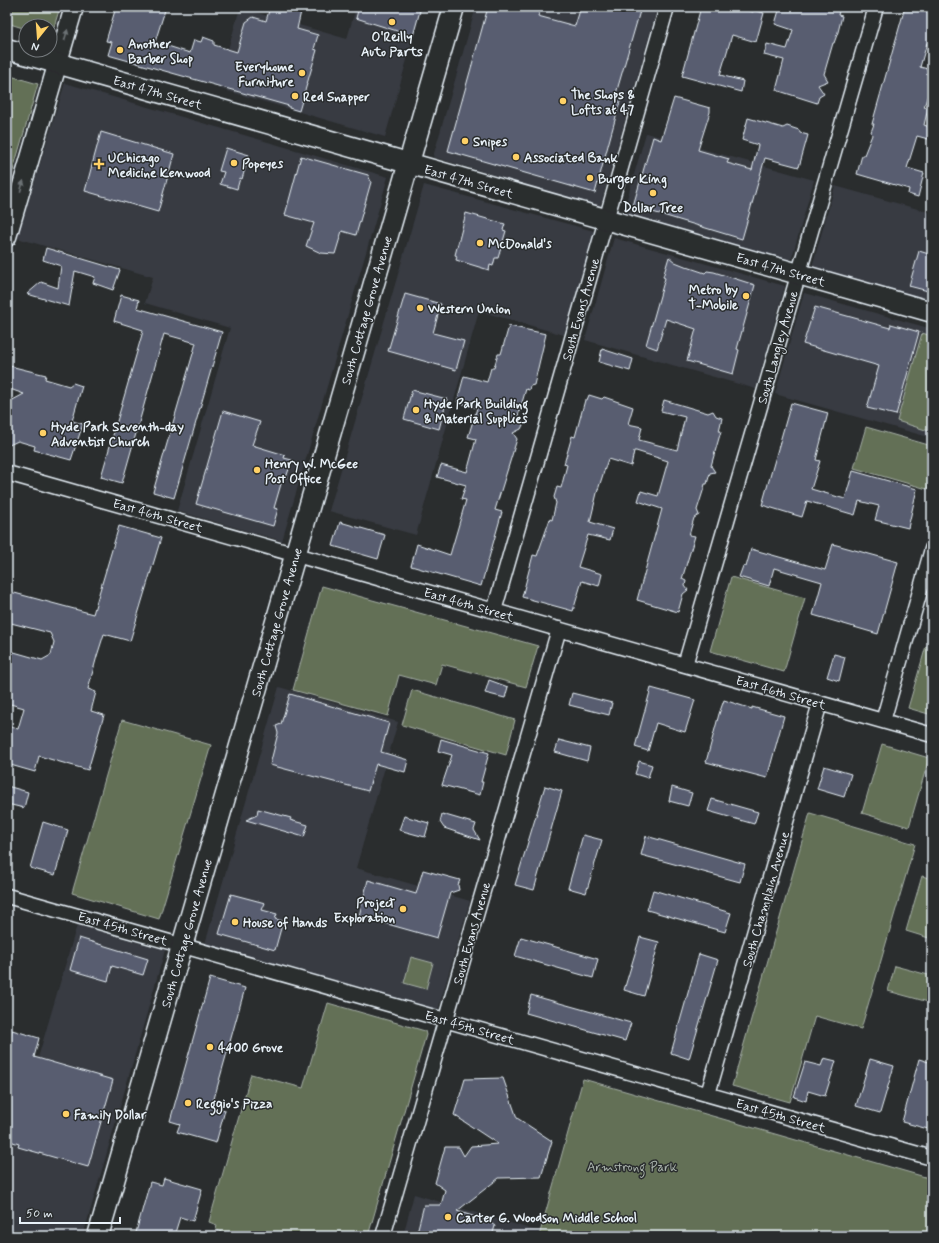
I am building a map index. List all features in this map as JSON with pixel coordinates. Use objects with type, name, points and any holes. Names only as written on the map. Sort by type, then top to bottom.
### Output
[{"type":"main road","name":"South Cottage Grove Avenue","points":[[98,1236],[454,7]]},
{"type":"main road","name":"East 47th Street","points":[[7,50],[932,312]]},
{"type":"street","points":[[7,237],[74,7]]},
{"type":"street","name":"South Evans Avenue","points":[[494,611],[667,7]]},
{"type":"street","name":"South Langley Avenue","points":[[684,665],[876,7]]},
{"type":"street","name":"East 46th Street","points":[[7,473],[932,735]]},
{"type":"street","points":[[883,721],[932,549]]},
{"type":"street","name":"South Evans Avenue","points":[[383,1236],[559,629]]},
{"type":"street","name":"South Champlain Avenue","points":[[708,1094],[820,703]]},
{"type":"street","name":"East 45th Street","points":[[7,896],[932,1158]]},
{"type":"shaded area","points":[[356,7],[422,7],[385,137],[217,88],[240,8],[347,39]]},
{"type":"shaded area","name":"The Shops & Lofts at 47","points":[[476,7],[652,7],[657,9],[600,207],[433,157]]},
{"type":"shaded area","points":[[65,83],[388,177],[282,541],[177,511],[230,328],[145,303],[153,277],[17,238]]},
{"type":"shaded area","points":[[646,133],[814,180],[791,261],[623,213]]},
{"type":"shaded area","points":[[424,185],[594,231],[564,335],[479,311],[416,535],[329,511]]},
{"type":"shaded area","points":[[835,186],[932,213],[932,302],[812,267]]},
{"type":"shaded area","points":[[614,238],[785,286],[756,389],[585,340]]},
{"type":"shaded area","points":[[804,293],[932,329],[932,438],[775,394]]},
{"type":"shaded area","points":[[279,687],[398,722],[356,868],[470,901],[438,1010],[205,944]]},
{"type":"shaded area","points":[[77,925],[165,950],[83,1236],[7,1236],[7,1149],[11,1150]]},
{"type":"shaded area","points":[[414,1194],[540,1232],[539,1236],[403,1236]]},
{"type":"green space","points":[[7,7],[60,7],[57,18],[18,18],[18,26],[7,23]]},
{"type":"green space","points":[[7,75],[38,84],[7,191]]},
{"type":"green space","points":[[922,333],[932,336],[932,432],[897,421]]},
{"type":"green space","points":[[866,427],[932,446],[932,473],[927,489],[854,468]]},
{"type":"green space","points":[[731,577],[805,598],[784,672],[710,651]]},
{"type":"green space","points":[[322,586],[538,646],[526,687],[442,664],[436,685],[399,675],[388,716],[293,690]]},
{"type":"green space","points":[[926,646],[932,648],[932,715],[908,708]]},
{"type":"green space","points":[[412,690],[515,720],[506,755],[402,725]]},
{"type":"green space","points":[[122,720],[211,745],[159,919],[72,893]]},
{"type":"green space","points":[[882,744],[929,758],[909,827],[862,813]]},
{"type":"green space","points":[[810,813],[915,844],[861,1029],[815,1016],[790,1102],[732,1086]]},
{"type":"green space","points":[[922,876],[932,879],[932,939],[906,931]]},
{"type":"green space","points":[[411,957],[433,963],[426,989],[404,983]]},
{"type":"green space","points":[[895,966],[932,976],[932,1003],[888,991]]},
{"type":"green space","points":[[328,1003],[425,1031],[426,1035],[368,1236],[221,1236],[222,1232],[216,1230],[217,1225],[209,1222],[251,1074],[303,1088]]},
{"type":"green space","name":"Armstrong Park","points":[[583,1079],[932,1179],[932,1236],[539,1236]]},
{"type":"building","points":[[116,7],[166,7],[155,42],[190,53],[194,40],[201,42],[203,37],[214,41],[214,45],[237,52],[246,22],[253,17],[266,21],[270,7],[302,7],[297,29],[318,35],[314,49],[317,50],[299,111],[289,108],[289,106],[108,55],[112,42],[106,41]]},
{"type":"building","name":"O'Reilly Auto Parts","points":[[359,7],[421,7],[413,36],[356,18]]},
{"type":"building","name":"The Shops & Lofts at 47","points":[[488,7],[527,7],[540,11],[538,16],[575,26],[581,7],[626,7],[640,11],[615,97],[621,98],[595,193],[448,151]]},
{"type":"building","points":[[701,7],[734,7],[764,13],[756,42],[732,35],[720,75],[743,81],[741,92],[682,76]]},
{"type":"building","points":[[780,7],[840,7],[838,15],[842,16],[824,74],[828,81],[818,85],[824,94],[819,97],[817,103],[776,90],[784,60],[764,55],[767,44],[787,49],[793,30],[775,24]]},
{"type":"building","points":[[905,7],[932,7],[932,45],[927,43],[920,67],[932,70],[930,82],[932,82],[924,107],[928,108],[924,125],[932,128],[932,140],[917,136],[907,168],[924,173],[918,197],[908,194],[909,189],[857,174],[862,155],[864,155],[872,135],[871,132],[874,124],[872,124]]},
{"type":"building","points":[[674,98],[710,108],[698,150],[729,159],[727,163],[752,170],[758,145],[742,140],[748,118],[783,128],[787,126],[799,130],[800,133],[808,135],[799,167],[765,158],[742,239],[633,206],[653,137],[661,140]]},
{"type":"building","points":[[101,132],[174,154],[158,212],[85,191]]},
{"type":"building","name":"Popeyes","points":[[226,148],[249,155],[242,179],[240,178],[237,189],[220,184],[224,172],[219,171]]},
{"type":"building","points":[[301,156],[368,175],[371,182],[356,235],[342,231],[335,254],[321,253],[306,246],[314,223],[285,215]]},
{"type":"building","name":"McDonald's","points":[[466,213],[505,224],[503,230],[506,231],[498,258],[495,258],[493,266],[490,265],[489,270],[456,260],[457,256],[455,255]]},
{"type":"building","points":[[46,248],[120,270],[113,290],[93,283],[95,277],[75,271],[69,306],[27,294],[41,282],[58,288],[61,266],[43,260]]},
{"type":"building","points":[[919,251],[932,255],[932,292],[909,286]]},
{"type":"building","points":[[669,257],[675,262],[705,273],[707,271],[714,272],[755,285],[737,349],[739,350],[733,374],[687,361],[696,329],[666,319],[657,349],[646,345],[665,278],[663,277]]},
{"type":"building","points":[[405,294],[441,304],[433,333],[464,341],[456,370],[388,351]]},
{"type":"building","points":[[121,295],[139,300],[137,308],[222,332],[174,498],[153,492],[196,343],[164,334],[122,483],[101,477],[143,331],[114,321]]},
{"type":"building","points":[[815,307],[890,328],[891,324],[919,332],[896,415],[867,408],[879,366],[803,344]]},
{"type":"building","points":[[509,326],[546,334],[534,385],[530,386],[529,390],[526,389],[518,416],[523,425],[521,429],[513,433],[517,439],[495,510],[502,512],[481,586],[411,566],[417,544],[450,555],[466,500],[461,499],[466,485],[437,477],[441,465],[467,472],[476,439],[468,437],[477,408],[457,402],[464,376],[487,382],[491,368],[494,368],[498,354],[501,354]]},
{"type":"building","points":[[602,349],[633,359],[630,371],[599,362]]},
{"type":"building","points":[[10,366],[46,375],[45,379],[69,386],[73,383],[82,386],[72,421],[83,424],[71,460],[34,450],[35,446],[18,441],[7,446],[7,403],[24,394],[7,388],[7,376]]},
{"type":"building","points":[[412,390],[447,399],[439,429],[404,419]]},
{"type":"building","points":[[589,395],[602,399],[604,397],[633,407],[628,424],[642,427],[639,440],[677,450],[685,417],[661,411],[664,400],[708,413],[713,411],[716,416],[722,418],[719,431],[721,431],[711,466],[715,472],[710,473],[707,484],[705,484],[697,510],[699,515],[694,518],[689,535],[695,536],[682,579],[686,581],[685,586],[688,590],[683,594],[678,612],[637,600],[662,509],[638,501],[641,491],[658,496],[668,461],[636,451],[634,451],[631,466],[608,459],[597,493],[590,522],[613,529],[610,540],[588,535],[578,567],[602,574],[599,586],[582,581],[573,611],[522,597],[533,555],[537,556],[550,519],[552,520],[556,503],[554,497],[557,487],[561,488],[567,465],[564,464],[572,436],[575,437],[585,400],[587,400]]},
{"type":"building","points":[[791,403],[828,413],[816,460],[820,461],[811,489],[845,499],[853,471],[917,489],[908,528],[875,520],[879,506],[859,501],[855,515],[807,501],[802,517],[762,505]]},
{"type":"building","name":"Henry W. McGee Post Office","points":[[223,411],[260,422],[252,445],[285,455],[284,458],[292,460],[286,478],[283,477],[274,508],[278,509],[273,526],[196,504]]},
{"type":"building","points":[[340,522],[385,535],[378,559],[333,546]]},
{"type":"building","points":[[119,526],[161,538],[130,641],[104,634],[97,656],[88,689],[96,692],[91,711],[104,715],[88,770],[39,756],[35,772],[7,764],[7,726],[18,729],[24,708],[7,703],[7,650],[42,660],[51,655],[54,642],[50,633],[7,622],[7,591],[93,614]]},
{"type":"building","points":[[833,544],[898,562],[878,634],[813,615],[822,582],[774,568],[769,586],[739,577],[743,566],[746,567],[751,549],[825,570]]},
{"type":"building","points":[[834,654],[845,657],[839,681],[827,677]]},
{"type":"building","points":[[489,680],[508,687],[505,698],[485,693]]},
{"type":"building","points":[[651,688],[695,700],[685,732],[656,723],[648,751],[635,747]]},
{"type":"building","points":[[572,693],[612,703],[609,715],[569,705]]},
{"type":"building","points":[[290,694],[389,723],[381,752],[408,760],[405,772],[376,764],[368,791],[270,765],[278,733],[276,726],[281,724]]},
{"type":"building","points":[[724,700],[752,709],[752,707],[784,716],[767,778],[706,762]]},
{"type":"building","points":[[441,739],[489,753],[481,782],[483,782],[480,795],[442,785],[452,755],[438,751]]},
{"type":"building","points":[[559,740],[590,748],[587,761],[555,752]]},
{"type":"building","points":[[639,761],[652,765],[648,778],[635,774]]},
{"type":"building","points":[[824,766],[851,774],[844,797],[817,789]]},
{"type":"building","points":[[7,786],[28,792],[24,808],[7,804]]},
{"type":"building","points":[[545,786],[562,791],[534,890],[515,885]]},
{"type":"building","points":[[672,787],[692,793],[688,806],[669,801]]},
{"type":"building","points":[[712,799],[758,812],[754,824],[708,811]]},
{"type":"building","points":[[258,809],[291,818],[290,820],[308,825],[304,837],[246,820],[257,815]]},
{"type":"building","points":[[442,814],[476,824],[474,830],[480,840],[444,828],[440,822]]},
{"type":"building","points":[[404,816],[429,823],[425,837],[399,830]]},
{"type":"building","points":[[43,822],[68,830],[55,875],[30,868]]},
{"type":"building","points":[[583,835],[602,840],[586,893],[568,888]]},
{"type":"building","points":[[646,836],[745,864],[740,882],[641,855]]},
{"type":"building","name":"Project Exploration","points":[[423,870],[460,880],[458,885],[459,890],[450,893],[437,938],[359,916],[368,880],[416,894]]},
{"type":"building","points":[[653,890],[731,913],[725,932],[647,910]]},
{"type":"building","points":[[231,894],[265,903],[262,910],[277,914],[275,919],[283,921],[275,950],[219,934]]},
{"type":"building","points":[[521,937],[598,959],[593,978],[515,956]]},
{"type":"building","points":[[640,937],[659,942],[644,996],[624,990]]},
{"type":"building","points":[[79,938],[148,959],[143,975],[112,966],[108,981],[70,970]]},
{"type":"building","points":[[699,954],[718,960],[689,1059],[671,1053]]},
{"type":"building","name":"4400 Grove","points":[[210,978],[245,988],[212,1106],[225,1110],[216,1143],[177,1132],[180,1124],[170,1121]]},
{"type":"building","points":[[531,995],[631,1023],[625,1041],[526,1013]]},
{"type":"building","name":"Family Dollar","points":[[12,1030],[39,1038],[34,1057],[113,1080],[88,1167],[18,1147],[19,1144],[7,1140],[7,1048]]},
{"type":"building","points":[[824,1058],[836,1061],[825,1096],[808,1091],[806,1101],[794,1097],[805,1062],[821,1066]]},
{"type":"building","points":[[870,1059],[894,1066],[880,1113],[856,1106]]},
{"type":"building","points":[[919,1059],[932,1063],[932,1117],[928,1129],[902,1122]]},
{"type":"building","points":[[503,1078],[517,1118],[552,1141],[541,1177],[499,1178],[457,1211],[488,1221],[495,1226],[492,1236],[416,1236],[424,1205],[441,1205],[445,1190],[435,1183],[445,1147],[459,1147],[464,1156],[471,1146],[498,1144],[454,1115],[465,1079]]},
{"type":"building","points":[[164,1178],[202,1189],[193,1221],[180,1217],[174,1236],[135,1236],[150,1182],[162,1185]]},
{"type":"place","name":"O'Reilly Auto Parts","points":[[392,22]]},
{"type":"place","name":"Another Barber Shop","points":[[120,50]]},
{"type":"place","name":"Everyhome Furniture","points":[[302,73]]},
{"type":"place","name":"Red Snapper","points":[[295,96]]},
{"type":"place","name":"The Shops & Lofts at 47","points":[[563,101]]},
{"type":"place","name":"Snipes","points":[[465,141]]},
{"type":"place","name":"Associated Bank","points":[[516,157]]},
{"type":"place","name":"Popeyes","points":[[234,163]]},
{"type":"place","name":"UChicago Medicine Kenwood","points":[[99,164]]},
{"type":"place","name":"Burger King","points":[[590,178]]},
{"type":"place","name":"Dollar Tree","points":[[653,193]]},
{"type":"place","name":"McDonald's","points":[[480,243]]},
{"type":"place","name":"Metro by T-Mobile","points":[[746,296]]},
{"type":"place","name":"Western Union","points":[[420,308]]},
{"type":"place","name":"Hyde Park Building & Material Supplies","points":[[416,410]]},
{"type":"place","name":"Hyde Park Seventh-day Adventist Church","points":[[43,433]]},
{"type":"place","name":"Henry W. McGee Post Office","points":[[257,470]]},
{"type":"place","name":"Project Exploration","points":[[403,909]]},
{"type":"place","name":"House of Hands","points":[[235,922]]},
{"type":"place","name":"4400 Grove","points":[[210,1047]]},
{"type":"place","name":"Reggio's Pizza","points":[[188,1103]]},
{"type":"place","name":"Family Dollar","points":[[66,1114]]},
{"type":"place","name":"Carter G. Woodson Middle School","points":[[448,1217]]}]
